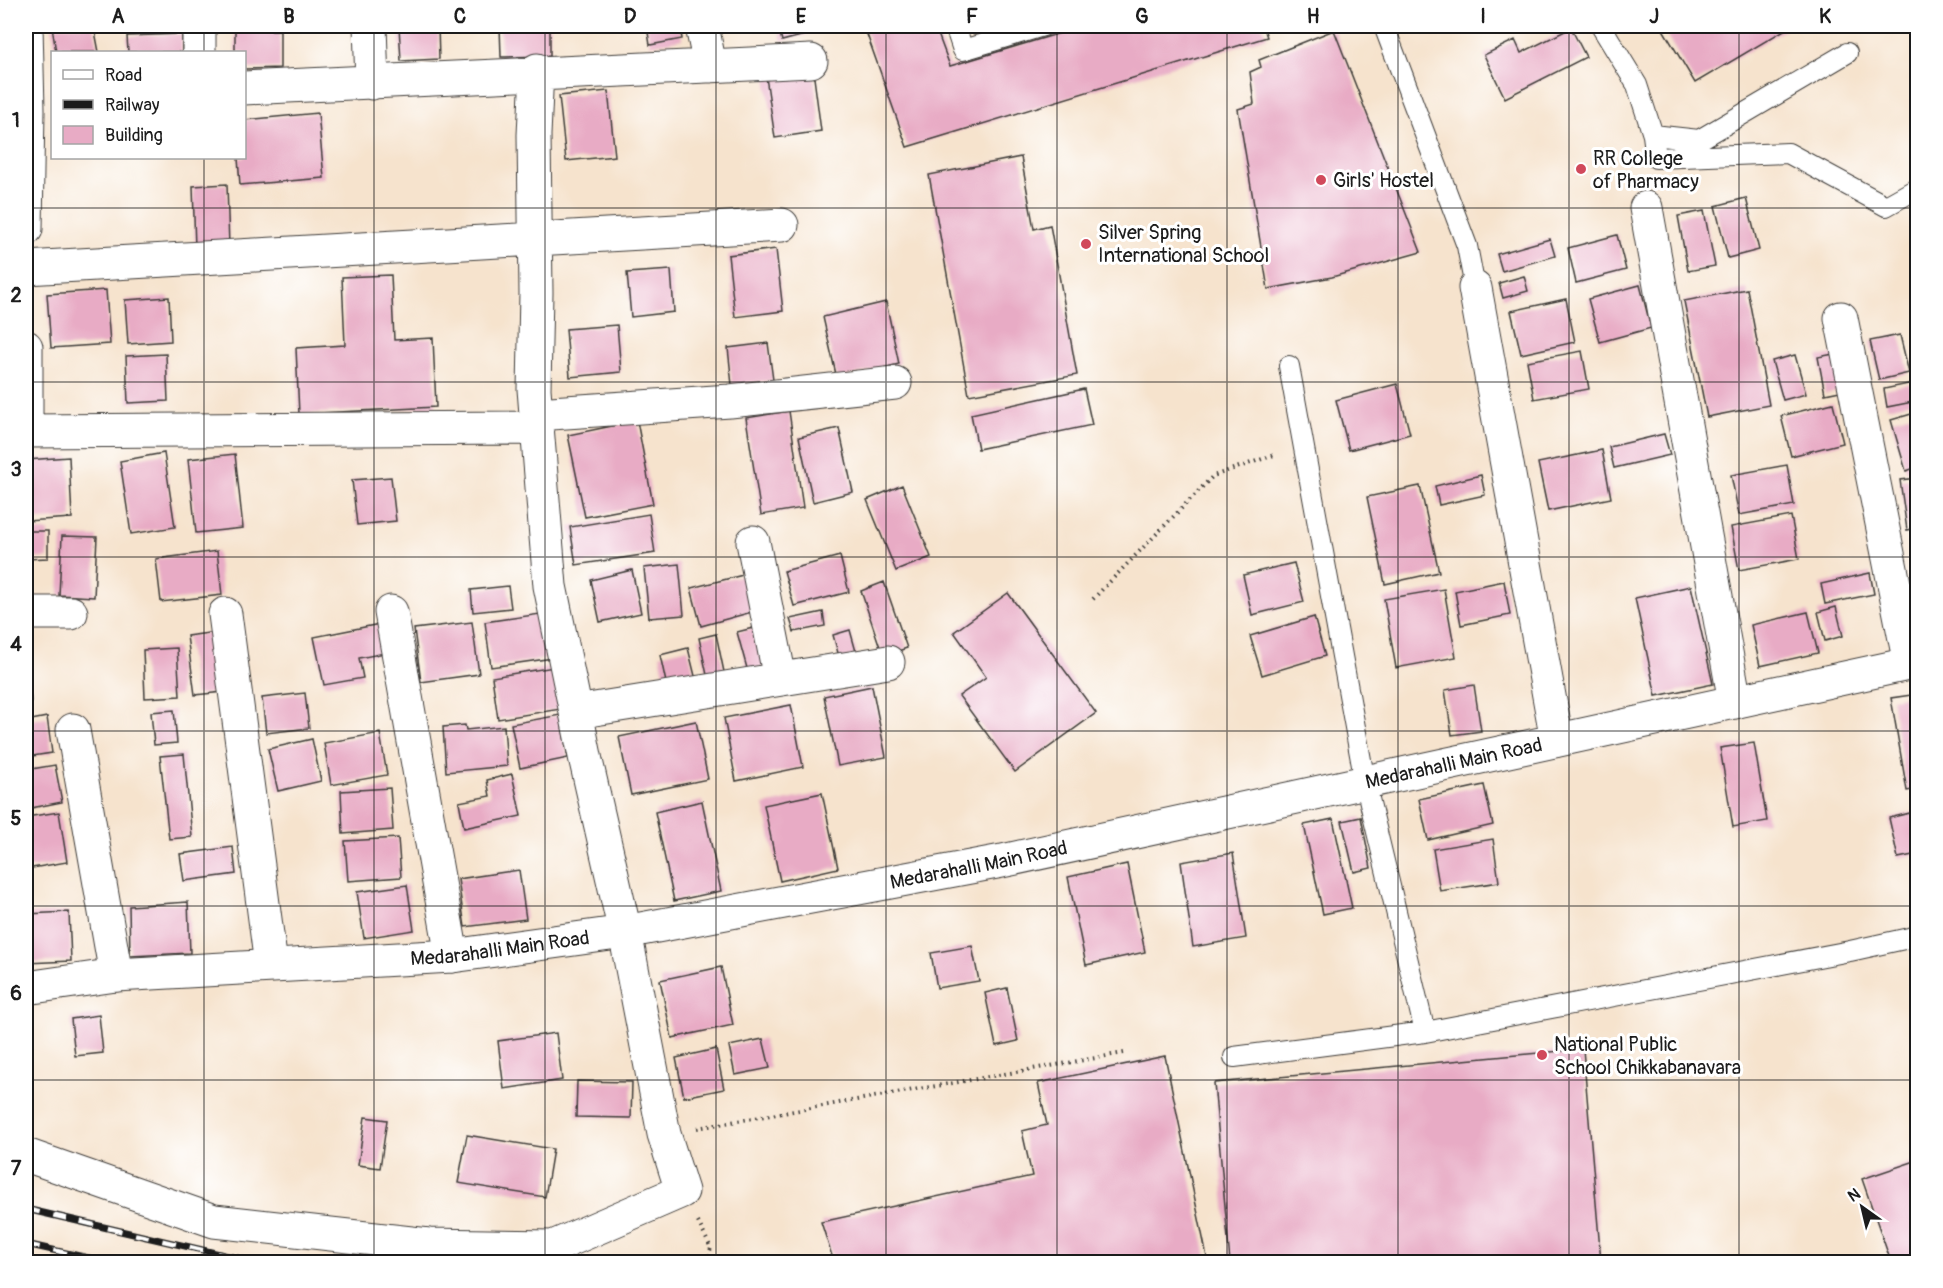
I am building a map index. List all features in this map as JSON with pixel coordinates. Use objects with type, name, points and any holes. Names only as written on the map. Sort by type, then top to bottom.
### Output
[{"type":"street","points":[[26,26],[28,110],[26,229]]},
{"type":"street","points":[[199,26],[199,51]]},
{"type":"street","points":[[370,26],[372,83]]},
{"type":"street","points":[[702,26],[710,66]]},
{"type":"street","points":[[246,88],[372,83],[537,72],[811,61]]},
{"type":"street","points":[[26,1155],[214,1221],[429,1245],[553,1247],[682,1191],[664,1134],[625,932],[550,586],[534,388],[534,135],[537,72]]},
{"type":"street","points":[[1646,208],[1735,702]]},
{"type":"street","points":[[26,267],[782,225]]},
{"type":"street","points":[[1475,288],[1557,740]]},
{"type":"street","points":[[1841,318],[1914,663]]},
{"type":"street","points":[[26,347],[26,431],[537,421],[895,384]]},
{"type":"street","points":[[753,542],[780,679]]},
{"type":"street","points":[[391,612],[452,956]]},
{"type":"street","points":[[26,613],[71,613]]},
{"type":"street","points":[[225,614],[271,964]]},
{"type":"street","points":[[576,712],[888,662]]},
{"type":"street","name":"Medarahalli Main Road","points":[[26,988],[116,975],[271,964],[452,956],[625,932],[972,867],[1914,663]]},
{"type":"street","points":[[73,730],[116,975]]},
{"type":"lane","points":[[955,26],[963,50],[1043,26]]},
{"type":"lane","points":[[1384,26],[1467,246],[1475,288]]},
{"type":"lane","points":[[1601,26],[1637,85],[1653,135],[1656,158],[1788,153],[1886,206],[1917,188]]},
{"type":"lane","points":[[1653,135],[1699,140],[1847,53]]},
{"type":"lane","points":[[1289,366],[1365,782],[1425,1032]]},
{"type":"lane","points":[[1234,1058],[1425,1032],[1917,936]]},
{"type":"path","points":[[1093,599],[1213,476],[1303,445]]},
{"type":"path","points":[[664,1134],[1124,1053]]},
{"type":"path","points":[[682,1191],[711,1248],[706,1263]]},
{"type":"building","points":[[94,26],[99,51],[56,51],[52,27]]},
{"type":"building","points":[[399,26],[438,26],[439,59],[401,61]]},
{"type":"building","points":[[449,26],[474,26],[474,29],[449,30]]},
{"type":"building","points":[[500,26],[550,26],[550,56],[501,57]]},
{"type":"building","points":[[647,26],[680,26],[682,39],[650,45]]},
{"type":"building","points":[[778,26],[838,26],[782,41]]},
{"type":"building","points":[[864,26],[935,26],[950,66],[1084,26],[1263,26],[1267,37],[907,147]]},
{"type":"building","points":[[1661,26],[1791,26],[1695,83]]},
{"type":"building","points":[[1571,28],[1586,57],[1505,98],[1484,55],[1515,40],[1521,53]]},
{"type":"building","points":[[235,30],[280,30],[280,68],[246,69],[246,51],[235,51]]},
{"type":"building","name":"Girls' Hostel","points":[[1334,30],[1421,252],[1332,277],[1268,289],[1238,109],[1254,104],[1250,72],[1261,67],[1259,60]]},
{"type":"building","points":[[182,34],[182,51],[128,51],[127,36]]},
{"type":"building","points":[[813,70],[821,131],[775,138],[766,77]]},
{"type":"building","points":[[608,91],[615,156],[566,161],[559,96]]},
{"type":"building","points":[[318,113],[324,178],[240,185],[238,159],[246,159],[246,120]]},
{"type":"building","points":[[1021,157],[1034,229],[1050,225],[1077,375],[969,395],[929,175]]},
{"type":"building","points":[[227,184],[229,247],[195,248],[193,186]]},
{"type":"building","points":[[1746,198],[1759,250],[1728,258],[1715,206]]},
{"type":"building","points":[[1704,211],[1715,266],[1688,271],[1678,216]]},
{"type":"building","points":[[1617,235],[1626,270],[1576,283],[1568,248]]},
{"type":"building","points":[[1550,239],[1555,256],[1502,271],[1497,254]]},
{"type":"building","points":[[776,249],[783,311],[735,317],[728,255]]},
{"type":"building","points":[[671,270],[674,312],[631,317],[627,273]]},
{"type":"building","points":[[391,275],[394,340],[433,338],[436,407],[299,414],[296,348],[345,345],[342,277]]},
{"type":"building","points":[[1524,276],[1528,291],[1503,298],[1499,283]]},
{"type":"building","points":[[1640,285],[1651,328],[1600,342],[1588,299]]},
{"type":"building","points":[[1747,289],[1769,405],[1707,417],[1684,301]]},
{"type":"building","points":[[106,290],[110,344],[51,348],[47,294]]},
{"type":"building","points":[[169,297],[171,341],[128,344],[125,300]]},
{"type":"building","points":[[1566,299],[1575,342],[1521,354],[1511,311]]},
{"type":"building","points":[[886,302],[899,364],[837,379],[823,317]]},
{"type":"building","points":[[617,325],[621,372],[570,377],[566,329]]},
{"type":"building","points":[[1900,335],[1909,373],[1879,380],[1870,341]]},
{"type":"building","points":[[768,343],[773,380],[732,385],[728,348]]},
{"type":"building","points":[[1582,351],[1589,389],[1534,399],[1527,361]]},
{"type":"building","points":[[1839,353],[1845,390],[1825,394],[1818,357]]},
{"type":"building","points":[[166,354],[168,401],[128,403],[126,356]]},
{"type":"building","points":[[1795,355],[1806,394],[1783,400],[1772,361]]},
{"type":"building","points":[[1918,382],[1918,401],[1887,407],[1884,389]]},
{"type":"building","points":[[1397,384],[1410,434],[1349,450],[1336,400]]},
{"type":"building","points":[[1084,389],[1092,425],[978,449],[971,414]]},
{"type":"building","points":[[1833,403],[1843,443],[1791,456],[1781,416]]},
{"type":"building","points":[[789,411],[803,508],[761,515],[746,418]]},
{"type":"building","points":[[1918,412],[1918,467],[1906,471],[1891,420]]},
{"type":"building","points":[[637,421],[653,504],[585,517],[568,435]]},
{"type":"building","points":[[839,428],[853,492],[813,502],[799,437]]},
{"type":"building","points":[[1664,434],[1670,455],[1614,468],[1609,447]]},
{"type":"building","points":[[1602,450],[1611,498],[1548,511],[1538,463]]},
{"type":"building","points":[[164,453],[175,527],[131,534],[120,461]]},
{"type":"building","points":[[235,454],[243,528],[196,533],[188,459]]},
{"type":"building","points":[[69,457],[72,518],[26,521],[26,460]]},
{"type":"building","points":[[1787,465],[1794,505],[1739,515],[1731,475]]},
{"type":"building","points":[[1481,475],[1485,495],[1439,505],[1435,486]]},
{"type":"building","points":[[391,477],[396,521],[357,525],[352,480]]},
{"type":"building","points":[[1918,478],[1918,528],[1907,530],[1900,480]]},
{"type":"building","points":[[902,485],[931,557],[896,571],[867,500]]},
{"type":"building","points":[[1420,486],[1439,572],[1385,584],[1367,497]]},
{"type":"building","points":[[649,514],[655,553],[576,565],[570,527]]},
{"type":"building","points":[[1791,516],[1799,559],[1739,570],[1731,527]]},
{"type":"building","points":[[26,531],[48,531],[48,558],[26,559]]},
{"type":"building","points":[[62,536],[97,537],[94,597],[59,595]]},
{"type":"building","points":[[1918,537],[1918,562],[1916,562],[1912,538]]},
{"type":"building","points":[[217,551],[222,595],[161,602],[156,559]]},
{"type":"building","points":[[840,556],[849,592],[794,606],[784,571]]},
{"type":"building","points":[[1294,563],[1304,602],[1252,615],[1243,575]]},
{"type":"building","points":[[679,564],[684,615],[649,618],[644,568]]},
{"type":"building","points":[[632,570],[641,613],[600,622],[591,580]]},
{"type":"building","points":[[1870,573],[1874,594],[1825,604],[1821,584]]},
{"type":"building","points":[[743,575],[752,612],[701,626],[691,588]]},
{"type":"building","points":[[1504,581],[1510,615],[1461,625],[1455,591]]},
{"type":"building","points":[[884,582],[907,648],[883,656],[861,591]]},
{"type":"building","points":[[508,586],[511,608],[473,612],[471,590]]},
{"type":"building","points":[[1691,586],[1713,684],[1656,696],[1635,598]]},
{"type":"building","points":[[1444,589],[1456,657],[1396,668],[1384,599]]},
{"type":"building","points":[[1008,593],[1096,713],[1015,772],[959,696],[986,677],[954,632]]},
{"type":"building","points":[[1836,607],[1843,636],[1825,641],[1818,612]]},
{"type":"building","points":[[823,612],[825,626],[794,632],[790,619]]},
{"type":"building","points":[[1808,612],[1818,653],[1760,666],[1751,625]]},
{"type":"building","points":[[547,613],[553,658],[491,667],[485,622]]},
{"type":"building","points":[[1314,617],[1325,656],[1262,675],[1250,636]]},
{"type":"building","points":[[472,622],[479,674],[421,682],[414,629]]},
{"type":"building","points":[[380,624],[385,653],[359,658],[363,678],[324,685],[314,637]]},
{"type":"building","points":[[757,627],[767,666],[748,672],[737,632]]},
{"type":"building","points":[[850,630],[857,655],[840,660],[833,635]]},
{"type":"building","points":[[216,632],[223,692],[195,695],[187,636]]},
{"type":"building","points":[[716,634],[724,672],[707,675],[699,638]]},
{"type":"building","points":[[177,648],[180,696],[145,698],[143,650]]},
{"type":"building","points":[[688,648],[696,680],[667,687],[660,655]]},
{"type":"building","points":[[26,665],[28,665],[31,703],[26,704]]},
{"type":"building","points":[[554,667],[561,709],[498,719],[492,677]]},
{"type":"building","points":[[1474,685],[1481,731],[1452,735],[1445,690]]},
{"type":"building","points":[[872,686],[886,757],[838,766],[824,696]]},
{"type":"building","points":[[305,693],[309,728],[266,733],[262,698]]},
{"type":"building","points":[[1918,694],[1918,789],[1907,791],[1891,698]]},
{"type":"building","points":[[791,705],[803,767],[736,781],[724,718]]},
{"type":"building","points":[[174,710],[177,743],[154,745],[151,712]]},
{"type":"building","points":[[560,715],[568,758],[520,768],[511,724]]},
{"type":"building","points":[[47,717],[52,753],[26,757],[26,721]]},
{"type":"building","points":[[696,721],[708,779],[631,795],[619,737]]},
{"type":"building","points":[[465,725],[466,730],[504,726],[507,766],[446,772],[443,727]]},
{"type":"building","points":[[380,733],[387,775],[331,785],[324,743]]},
{"type":"building","points":[[312,739],[321,781],[278,791],[268,749]]},
{"type":"building","points":[[1754,743],[1767,821],[1733,827],[1720,748]]},
{"type":"building","points":[[184,754],[192,837],[169,839],[160,756]]},
{"type":"building","points":[[55,765],[62,802],[26,809],[26,770]]},
{"type":"building","points":[[512,774],[521,816],[464,828],[459,802],[490,796],[487,780]]},
{"type":"building","points":[[1484,785],[1493,825],[1428,840],[1419,799]]},
{"type":"building","points":[[390,788],[393,830],[343,834],[341,791]]},
{"type":"building","points":[[822,793],[838,868],[780,881],[764,805]]},
{"type":"building","points":[[702,801],[721,891],[674,901],[655,812]]},
{"type":"building","points":[[1918,811],[1918,854],[1898,858],[1889,818]]},
{"type":"building","points":[[59,812],[67,862],[26,869],[26,817]]},
{"type":"building","points":[[1361,817],[1371,868],[1354,872],[1342,821]]},
{"type":"building","points":[[1333,819],[1352,908],[1323,914],[1304,825]]},
{"type":"building","points":[[398,838],[401,877],[348,881],[345,841]]},
{"type":"building","points":[[1493,839],[1499,882],[1440,891],[1433,849]]},
{"type":"building","points":[[233,847],[236,874],[184,881],[180,854]]},
{"type":"building","points":[[1233,853],[1246,938],[1193,947],[1181,862]]},
{"type":"building","points":[[1127,864],[1145,952],[1086,965],[1068,877]]},
{"type":"building","points":[[519,870],[526,919],[465,927],[458,879]]},
{"type":"building","points":[[407,885],[414,930],[364,938],[357,892]]},
{"type":"building","points":[[188,902],[190,953],[130,956],[129,906]]},
{"type":"building","points":[[69,912],[71,961],[26,963],[26,914]]},
{"type":"building","points":[[972,946],[979,981],[937,988],[931,953]]},
{"type":"building","points":[[721,967],[733,1025],[672,1038],[660,980]]},
{"type":"building","points":[[1007,988],[1018,1041],[996,1046],[985,993]]},
{"type":"building","points":[[99,1015],[103,1053],[75,1056],[71,1019]]},
{"type":"building","points":[[556,1033],[562,1080],[504,1089],[498,1041]]},
{"type":"building","points":[[763,1039],[770,1068],[735,1075],[729,1046]]},
{"type":"building","points":[[716,1049],[724,1089],[684,1097],[676,1058]]},
{"type":"building","points":[[1583,1049],[1601,1262],[1230,1262],[1214,1083]]},
{"type":"building","points":[[1165,1056],[1208,1262],[834,1262],[821,1222],[1032,1176],[1022,1131],[1047,1125],[1038,1083]]},
{"type":"building","points":[[577,1081],[632,1082],[631,1118],[576,1117]]},
{"type":"building","points":[[365,1117],[387,1120],[380,1168],[358,1165]]},
{"type":"building","points":[[467,1135],[553,1149],[545,1197],[458,1183]]},
{"type":"building","points":[[1918,1160],[1918,1262],[1891,1262],[1862,1179]]},
{"type":"railway","points":[[26,1209],[254,1262]]},
{"type":"railway","points":[[26,1244],[106,1262]]},
{"type":"place","name":"RR College of Pharmacy","points":[[1581,169]]},
{"type":"place","name":"Girls' Hostel","points":[[1321,180]]},
{"type":"place","name":"Silver Spring International School","points":[[1086,244]]},
{"type":"place","name":"National Public School Chikkabanavara","points":[[1542,1055]]}]
